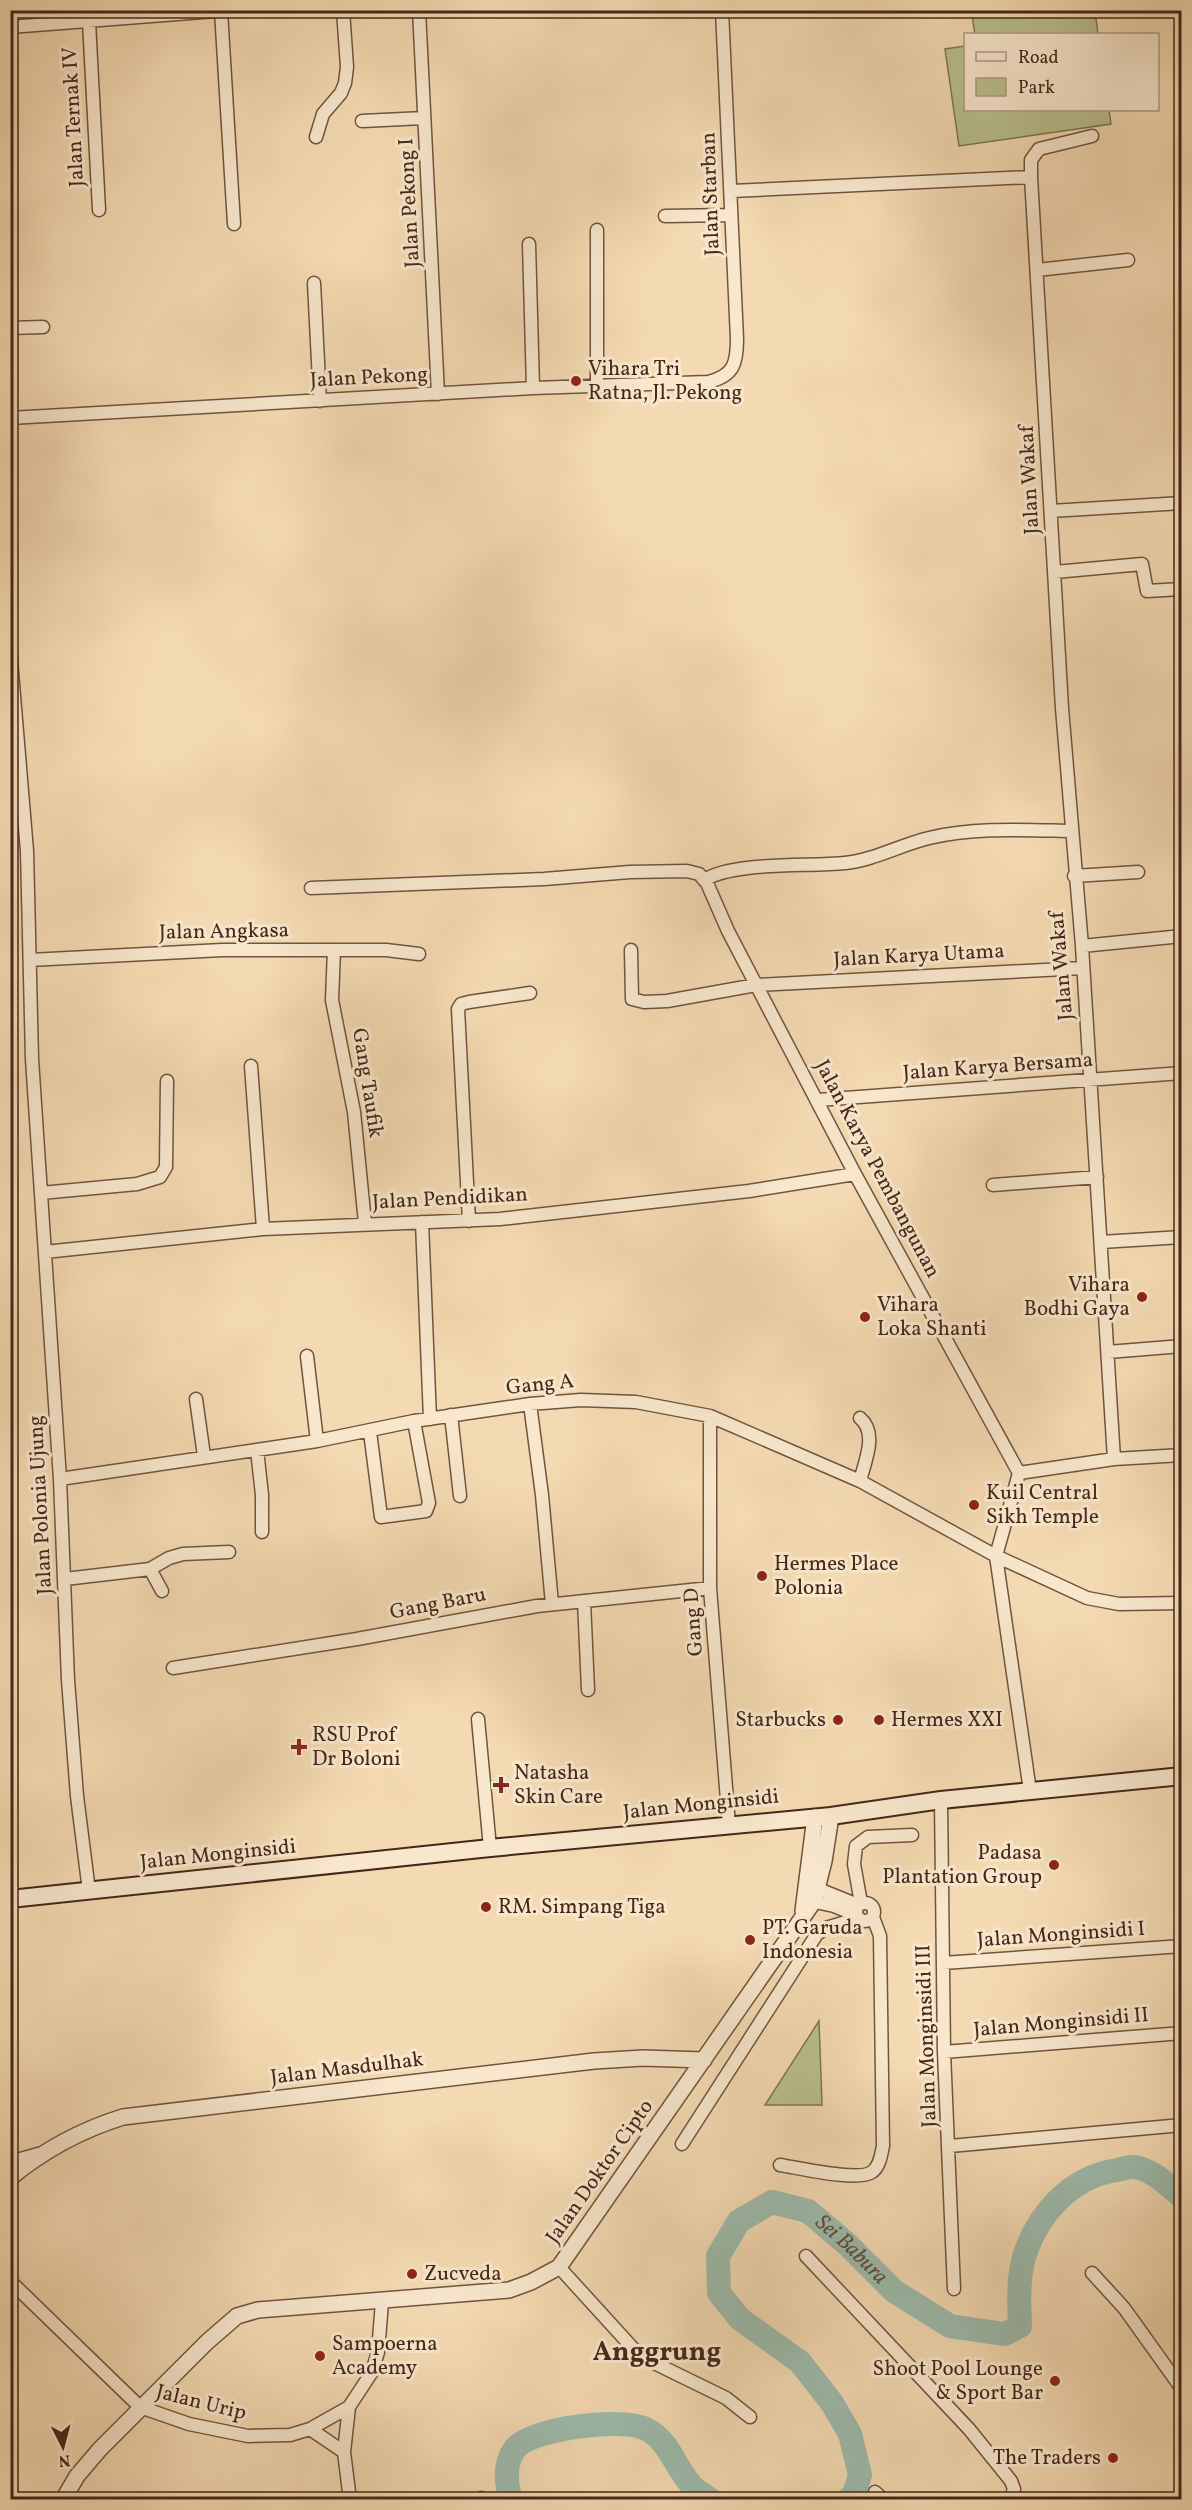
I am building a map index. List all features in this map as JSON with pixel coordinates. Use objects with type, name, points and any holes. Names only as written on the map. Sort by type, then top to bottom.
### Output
[{"type":"main road","name":"Jalan Monginsidi","points":[[10,1899],[490,1848],[823,1816],[941,1800],[1182,1776]]},
{"type":"street","points":[[10,27],[89,21],[119,15],[229,10]]},
{"type":"street","points":[[316,137],[323,114],[341,93],[346,75],[343,10]]},
{"type":"street","name":"Jalan Pekong I","points":[[419,10],[438,394]]},
{"type":"street","name":"Jalan Starban","points":[[722,10],[738,339],[736,362],[729,374]]},
{"type":"street","points":[[221,11],[234,224]]},
{"type":"street","name":"Jalan Ternak IV","points":[[89,21],[99,210]]},
{"type":"street","points":[[362,121],[424,118]]},
{"type":"street","name":"Jalan Wakaf","points":[[1092,136],[1039,149],[1031,160],[1031,177],[1071,831],[1082,946],[1114,1459]]},
{"type":"street","points":[[732,191],[1031,177]]},
{"type":"street","points":[[665,216],[731,215]]},
{"type":"street","points":[[597,230],[597,385]]},
{"type":"street","points":[[530,244],[532,388]]},
{"type":"street","points":[[1037,270],[1128,260]]},
{"type":"street","points":[[314,283],[320,401]]},
{"type":"street","points":[[10,328],[43,327]]},
{"type":"street","name":"Jalan Pekong","points":[[10,418],[532,388],[708,381],[729,374]]},
{"type":"street","points":[[1051,511],[1182,503]]},
{"type":"street","points":[[1055,572],[1142,564],[1147,591],[1182,590]]},
{"type":"street","name":"Jalan Polonia Ujung","points":[[10,648],[27,851],[32,1059],[60,1479],[73,1738],[89,1891]]},
{"type":"street","points":[[311,888],[687,871],[696,872],[704,880],[719,874],[748,869],[856,861],[949,834],[1011,830],[1071,831]]},
{"type":"street","points":[[1074,876],[1138,872]]},
{"type":"street","name":"Jalan Karya Pembangunan","points":[[704,880],[855,1174],[1019,1473]]},
{"type":"street","points":[[1082,946],[1182,936]]},
{"type":"street","name":"Jalan Angkasa","points":[[30,960],[222,950],[386,950],[418,954]]},
{"type":"street","name":"Gang Taufik","points":[[334,950],[332,1000],[354,1112],[365,1223]]},
{"type":"street","points":[[631,950],[631,993],[635,1000],[667,1001],[756,985]]},
{"type":"street","name":"Jalan Karya Utama","points":[[756,985],[1083,968]]},
{"type":"street","points":[[469,1221],[458,1009],[465,1002],[531,993]]},
{"type":"street","points":[[250,1066],[263,1229]]},
{"type":"street","name":"Jalan Karya Bersama","points":[[818,1100],[1182,1073]]},
{"type":"street","points":[[41,1193],[137,1184],[160,1176],[166,1167],[167,1160],[167,1082]]},
{"type":"street","name":"Jalan Pendidikan","points":[[45,1252],[263,1229],[365,1223],[469,1221],[658,1202],[855,1174]]},
{"type":"street","points":[[993,1185],[1097,1177]]},
{"type":"street","points":[[422,1222],[430,1419]]},
{"type":"street","points":[[1101,1242],[1182,1237]]},
{"type":"street","points":[[1108,1352],[1182,1346]]},
{"type":"street","points":[[307,1356],[317,1441]]},
{"type":"street","points":[[196,1399],[204,1456]]},
{"type":"street","name":"Gang A","points":[[60,1479],[317,1441],[370,1432],[414,1421],[530,1404],[610,1400],[666,1406],[710,1416],[860,1481],[996,1556],[1098,1601],[1135,1605],[1182,1603]]},
{"type":"street","points":[[530,1404],[542,1495],[552,1604]]},
{"type":"street","points":[[451,1415],[460,1496]]},
{"type":"street","name":"Gang D","points":[[710,1416],[710,1588],[729,1825]]},
{"type":"street","points":[[860,1418],[867,1424],[870,1436],[860,1481]]},
{"type":"street","points":[[370,1432],[381,1517],[426,1511],[429,1503],[414,1421]]},
{"type":"street","points":[[257,1450],[262,1532]]},
{"type":"street","points":[[1030,1791],[996,1556],[1019,1473],[1114,1459],[1182,1455]]},
{"type":"street","points":[[65,1579],[150,1569],[176,1556],[229,1552]]},
{"type":"street","points":[[150,1569],[162,1591]]},
{"type":"street","name":"Gang Baru","points":[[173,1668],[552,1604],[710,1588]]},
{"type":"street","points":[[584,1601],[588,1690]]},
{"type":"street","points":[[478,1719],[490,1848]]},
{"type":"street","name":"Jalan Monginsidi III","points":[[941,1800],[944,2052],[950,2146],[1182,2125]]},
{"type":"street","points":[[823,1816],[811,1893],[859,1910]]},
{"type":"street","points":[[859,1910],[854,1864],[856,1846],[868,1838],[912,1835]]},
{"type":"street","name":"Jalan Doktor Cipto","points":[[63,2499],[77,2476],[140,2407],[237,2316],[258,2310],[382,2302],[509,2290],[531,2282],[559,2266],[802,1917],[811,1893]]},
{"type":"street","points":[[682,2144],[817,1934],[871,1905],[880,1936],[883,2146],[878,2167],[870,2174],[853,2176],[780,2165]]},
{"type":"street","name":"Jalan Monginsidi I","points":[[943,1963],[1182,1946]]},
{"type":"street","name":"Jalan Monginsidi II","points":[[944,2052],[1182,2032]]},
{"type":"street","name":"Jalan Masdulhak","points":[[10,2178],[46,2152],[88,2128],[123,2117],[594,2061],[643,2058],[704,2060]]},
{"type":"street","points":[[950,2146],[954,2289]]},
{"type":"street","points":[[10,2162],[46,2152]]},
{"type":"street","points":[[806,2256],[969,2429],[1011,2481],[1014,2489],[1010,2499]]},
{"type":"street","points":[[559,2266],[640,2356],[726,2398],[750,2417]]},
{"type":"street","points":[[1092,2273],[1124,2308],[1182,2389]]},
{"type":"street","points":[[10,2281],[140,2407]]},
{"type":"street","name":"Jalan Urip","points":[[140,2407],[189,2424],[248,2436],[290,2435],[310,2429],[349,2407],[372,2372],[378,2352],[382,2302]]},
{"type":"street","points":[[349,2407],[344,2452],[350,2499]]},
{"type":"street","points":[[310,2429],[344,2452]]},
{"type":"green space","points":[[1011,11],[1095,11],[1098,33],[975,33],[972,16]]},
{"type":"green space","points":[[964,46],[964,111],[1109,111],[1111,124],[959,146],[945,49]]},
{"type":"green space","points":[[819,2021],[822,2105],[765,2105]]},
{"type":"waterway","name":"Sei Babura","points":[[848,2500],[854,2494],[860,2475],[850,2434],[832,2403],[800,2362],[740,2319],[719,2293],[718,2256],[739,2221],[772,2202],[808,2211],[848,2245],[894,2291],[950,2326],[1005,2334],[1020,2326],[1021,2274],[1030,2241],[1047,2212],[1071,2189],[1100,2174],[1133,2167],[1154,2175],[1182,2197]]},
{"type":"waterway","name":"Sei Babura","points":[[511,2500],[507,2468],[514,2450],[523,2442],[537,2436],[577,2427],[618,2424],[646,2429],[655,2434],[662,2441],[688,2482],[711,2500]]},
{"type":"place","name":"Vihara Tri Ratna, Jl. Pekong","points":[[576,381]]},
{"type":"place","name":"Vihara Bodhi Gaya","points":[[1142,1297]]},
{"type":"place","name":"Vihara Loka Shanti","points":[[865,1317]]},
{"type":"place","name":"Kuil Central Sikh Temple","points":[[974,1505]]},
{"type":"place","name":"Hermes Place Polonia","points":[[762,1576]]},
{"type":"place","name":"Starbucks","points":[[838,1720]]},
{"type":"place","name":"Hermes XXI","points":[[879,1720]]},
{"type":"place","name":"RSU Prof Dr Boloni","points":[[299,1747]]},
{"type":"place","name":"Natasha Skin Care","points":[[501,1785]]},
{"type":"place","name":"Padasa Plantation Group","points":[[1054,1865]]},
{"type":"place","name":"RM. Simpang Tiga","points":[[486,1907]]},
{"type":"place","name":"PT. Garuda Indonesia","points":[[750,1940]]},
{"type":"place","name":"Zucveda","points":[[412,2274]]},
{"type":"place","name":"Sampoerna Academy","points":[[320,2356]]},
{"type":"place","name":"Shoot Pool Lounge & Sport Bar","points":[[1055,2381]]},
{"type":"place","name":"The Traders","points":[[1113,2458]]},
{"type":"district","name":"Anggrung","points":[[657,2353]]}]
